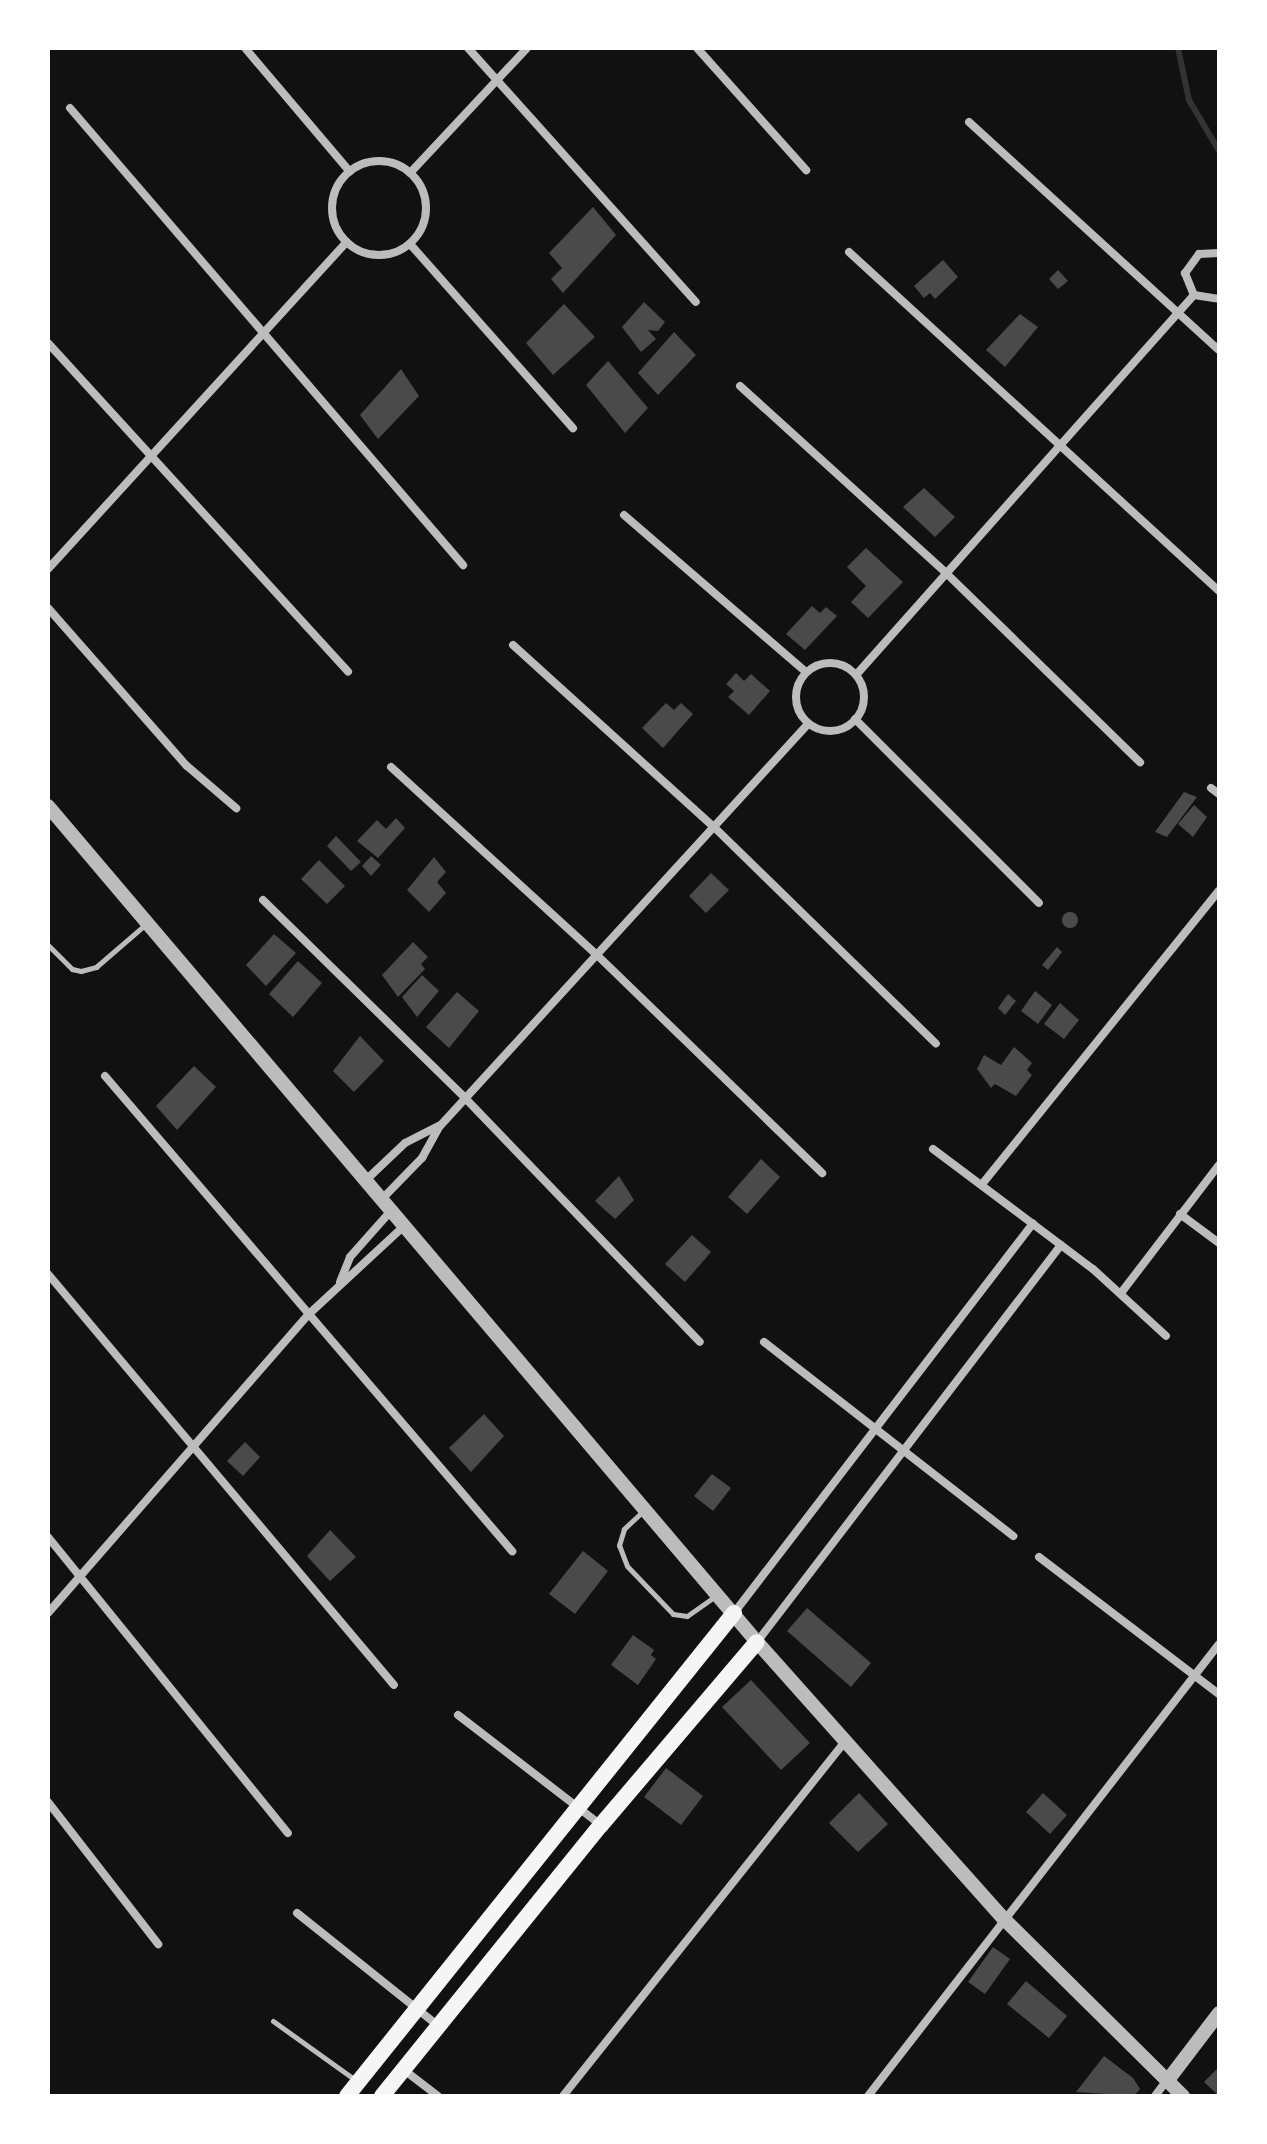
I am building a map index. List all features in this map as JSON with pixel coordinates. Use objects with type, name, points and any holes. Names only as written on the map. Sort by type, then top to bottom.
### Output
[{"type":"main road","points":[[352,2089],[734,1613]]},
{"type":"main road","points":[[382,2096],[436,2024],[757,1642]]},
{"type":"street","points":[[245,48],[350,172]]},
{"type":"street","points":[[468,48],[696,302]]},
{"type":"street","points":[[410,173],[527,48]]},
{"type":"street","points":[[697,48],[806,170]]},
{"type":"street","points":[[70,108],[463,565]]},
{"type":"street","points":[[969,122],[1219,350]]},
{"type":"street","points":[[383,161],[410,173],[426,205],[425,220],[410,244],[385,255],[358,250],[347,242],[332,206],[350,172],[383,161]]},
{"type":"street","points":[[48,569],[148,456],[265,337],[347,242]]},
{"type":"street","points":[[410,244],[573,428]]},
{"type":"street","points":[[849,252],[1219,591]]},
{"type":"street","points":[[1194,295],[1186,281],[1188,265],[1199,254],[1219,253]]},
{"type":"street","points":[[856,675],[944,571],[1194,295]]},
{"type":"street","points":[[1194,295],[1219,299]]},
{"type":"street","points":[[48,343],[348,672]]},
{"type":"street","points":[[740,386],[944,571],[1140,762]]},
{"type":"street","points":[[624,515],[806,672]]},
{"type":"street","points":[[48,608],[177,755],[236,808]]},
{"type":"street","points":[[513,645],[714,827],[936,1044]]},
{"type":"street","points":[[826,663],[856,675],[863,692],[855,719],[827,731],[808,724],[795,699],[806,672],[826,663]]},
{"type":"street","points":[[855,719],[1039,903]]},
{"type":"street","points":[[381,1200],[422,1158],[440,1126],[808,724]]},
{"type":"street","points":[[391,767],[596,954],[822,1173]]},
{"type":"street","points":[[1211,788],[1219,794]]},
{"type":"street","points":[[48,806],[757,1642],[1004,1919],[1183,2096]]},
{"type":"street","points":[[983,1183],[1219,890]]},
{"type":"street","points":[[263,900],[466,1099],[700,1342]]},
{"type":"street","points":[[105,1076],[512,1551]]},
{"type":"street","points":[[365,1181],[405,1143],[440,1126]]},
{"type":"street","points":[[933,1149],[983,1183],[1121,1293],[1166,1336]]},
{"type":"street","points":[[1121,1293],[1219,1165]]},
{"type":"street","points":[[340,1282],[350,1257],[390,1212]]},
{"type":"street","points":[[1180,1214],[1219,1243]]},
{"type":"street","points":[[734,1613],[1033,1224]]},
{"type":"street","points":[[48,1613],[309,1314],[340,1282],[364,1267],[404,1226]]},
{"type":"street","points":[[757,1642],[1061,1245]]},
{"type":"street","points":[[48,1274],[394,1685]]},
{"type":"street","points":[[764,1342],[1013,1536]]},
{"type":"street","points":[[48,1537],[288,1833]]},
{"type":"street","points":[[1039,1557],[1219,1694]]},
{"type":"street","points":[[868,2096],[1219,1644]]},
{"type":"street","points":[[458,1715],[601,1825]]},
{"type":"street","points":[[563,2096],[845,1742]]},
{"type":"street","points":[[48,1802],[158,1944]]},
{"type":"street","points":[[297,1913],[436,2024]]},
{"type":"street","points":[[1155,2096],[1219,2013]]},
{"type":"street","points":[[402,2069],[438,2096]]},
{"type":"lane","points":[[48,945],[81,971],[96,967],[147,923]]},
{"type":"lane","points":[[646,1508],[624,1529],[619,1545],[627,1566],[679,1616],[701,1609],[718,1594]]},
{"type":"lane","points":[[273,2021],[352,2089]]},
{"type":"building","points":[[593,207],[616,235],[563,293],[551,279],[562,268],[549,253]]},
{"type":"building","points":[[943,260],[958,277],[935,299],[930,293],[924,298],[914,286]]},
{"type":"building","points":[[1058,270],[1068,281],[1058,289],[1049,279]]},
{"type":"building","points":[[644,302],[665,322],[658,331],[648,330],[656,339],[641,352],[622,327]]},
{"type":"building","points":[[564,304],[595,337],[553,375],[526,343]]},
{"type":"building","points":[[1020,314],[1038,327],[1005,367],[986,350]]},
{"type":"building","points":[[674,332],[696,355],[658,395],[638,373]]},
{"type":"building","points":[[608,361],[648,408],[625,433],[586,385]]},
{"type":"building","points":[[401,369],[419,396],[378,439],[360,415]]},
{"type":"building","points":[[924,488],[955,517],[935,537],[903,507]]},
{"type":"building","points":[[866,548],[903,582],[868,618],[851,602],[866,586],[847,567]]},
{"type":"building","points":[[812,606],[820,613],[826,607],[837,616],[805,650],[786,634]]},
{"type":"building","points":[[736,673],[744,681],[751,674],[770,691],[749,715],[728,697],[734,691],[726,684]]},
{"type":"building","points":[[666,703],[674,710],[681,703],[693,714],[663,748],[642,728]]},
{"type":"building","points":[[1184,792],[1197,797],[1167,837],[1155,832]]},
{"type":"building","points":[[1194,805],[1207,817],[1193,837],[1178,824]]},
{"type":"building","points":[[396,818],[405,828],[378,858],[357,841],[377,820],[386,829]]},
{"type":"building","points":[[336,836],[361,862],[351,871],[327,846]]},
{"type":"building","points":[[371,856],[381,865],[371,876],[362,866]]},
{"type":"building","points":[[434,857],[446,872],[437,882],[446,893],[429,912],[407,890]]},
{"type":"building","points":[[319,860],[345,886],[327,904],[301,879]]},
{"type":"building","points":[[711,873],[729,890],[706,913],[689,896]]},
{"type":"building","points":[[1070,912],[1078,920],[1070,928],[1062,920]]},
{"type":"building","points":[[274,934],[296,953],[266,986],[246,965]]},
{"type":"building","points":[[413,942],[428,957],[421,964],[425,969],[398,997],[382,975]]},
{"type":"building","points":[[1057,947],[1062,952],[1048,970],[1042,965]]},
{"type":"building","points":[[298,961],[322,983],[293,1017],[269,994]]},
{"type":"building","points":[[422,975],[439,991],[417,1017],[402,997]]},
{"type":"building","points":[[1035,991],[1052,1005],[1038,1024],[1021,1011]]},
{"type":"building","points":[[457,992],[479,1011],[449,1048],[426,1027]]},
{"type":"building","points":[[1008,994],[1016,1001],[1005,1015],[998,1008]]},
{"type":"building","points":[[1060,1003],[1079,1020],[1064,1039],[1044,1024]]},
{"type":"building","points":[[360,1036],[384,1061],[354,1092],[333,1071]]},
{"type":"building","points":[[1014,1047],[1032,1063],[1027,1070],[1032,1075],[1016,1096],[995,1084],[991,1088],[977,1069],[984,1055],[1001,1065]]},
{"type":"building","points":[[194,1066],[216,1087],[177,1130],[156,1106]]},
{"type":"building","points":[[761,1159],[780,1177],[747,1214],[728,1197]]},
{"type":"building","points":[[619,1176],[634,1200],[615,1219],[595,1201]]},
{"type":"building","points":[[692,1235],[711,1252],[685,1282],[665,1264]]},
{"type":"building","points":[[484,1414],[504,1436],[471,1472],[449,1448]]},
{"type":"building","points":[[245,1442],[260,1457],[243,1476],[227,1461]]},
{"type":"building","points":[[712,1474],[731,1488],[713,1511],[694,1496]]},
{"type":"building","points":[[330,1530],[356,1557],[330,1581],[307,1556]]},
{"type":"building","points":[[583,1551],[608,1571],[575,1614],[549,1594]]},
{"type":"building","points":[[807,1608],[871,1663],[851,1687],[787,1631]]},
{"type":"building","points":[[633,1635],[654,1650],[651,1655],[656,1659],[638,1685],[611,1665]]},
{"type":"building","points":[[751,1680],[810,1743],[781,1770],[722,1707]]},
{"type":"building","points":[[666,1768],[703,1796],[681,1825],[644,1797]]},
{"type":"building","points":[[859,1793],[888,1824],[858,1852],[829,1823]]},
{"type":"building","points":[[1043,1793],[1067,1815],[1050,1834],[1026,1812]]},
{"type":"building","points":[[993,1947],[1010,1959],[985,1994],[968,1982]]},
{"type":"building","points":[[1026,1981],[1067,2016],[1049,2038],[1007,2004]]},
{"type":"building","points":[[1104,2056],[1133,2078],[1140,2089],[1134,2096],[1076,2092]]},
{"type":"building","points":[[1219,2067],[1219,2096],[1204,2082]]},
{"type":"waterway","points":[[1178,48],[1189,100],[1219,151]]}]
